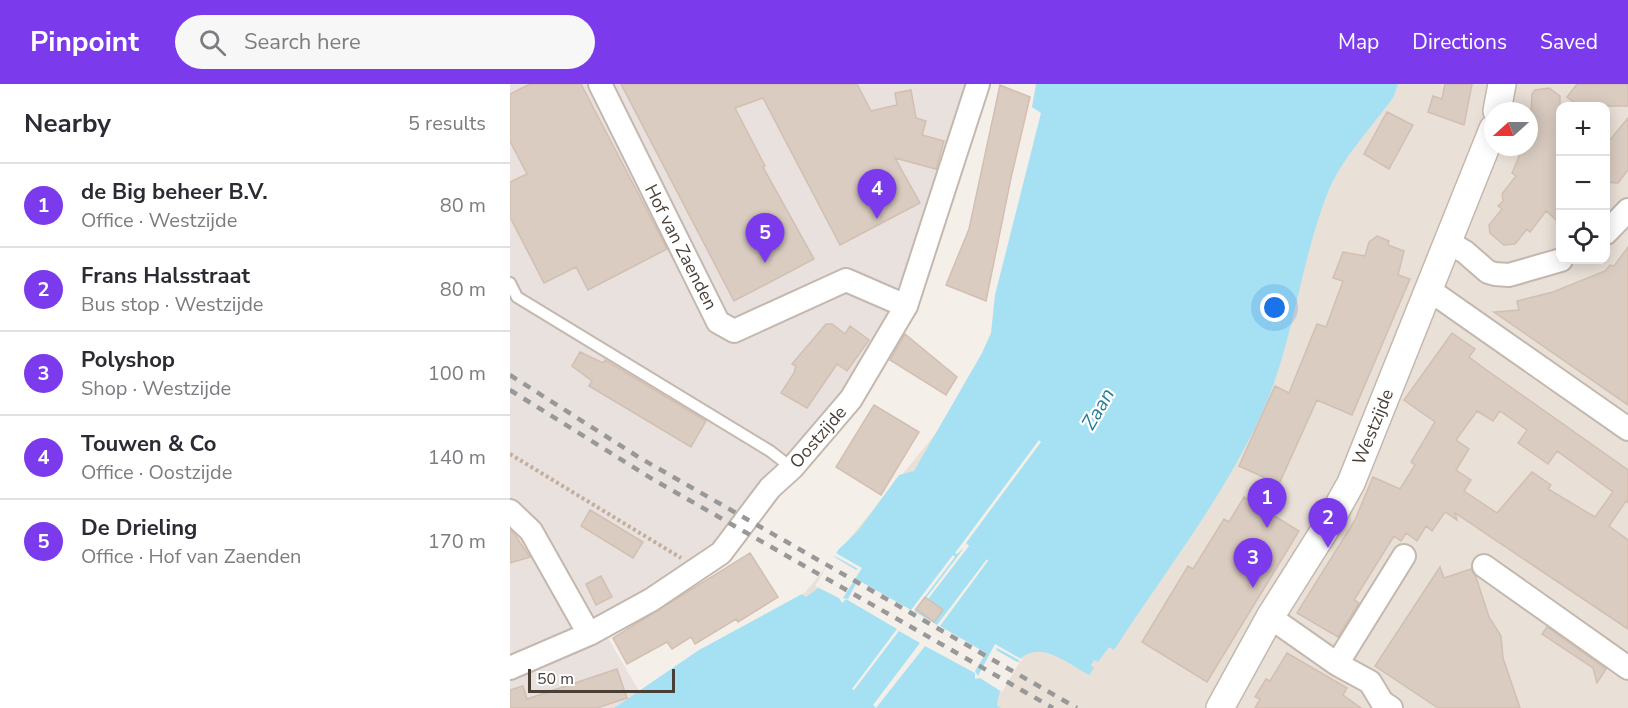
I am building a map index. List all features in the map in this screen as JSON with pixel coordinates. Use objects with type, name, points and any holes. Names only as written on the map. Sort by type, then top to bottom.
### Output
[{"type":"street","name":"Hof van Zaenden","points":[[600,84],[718,322],[734,331],[846,280],[906,306]]},
{"type":"street","name":"Oostzijde","points":[[510,668],[588,634],[651,600],[721,553],[760,500],[792,468],[851,399],[906,306],[978,84]]},
{"type":"street","points":[[1499,102],[1502,84]]},
{"type":"street","name":"Westzijde","points":[[1220,708],[1270,617],[1326,528],[1351,483],[1484,152]]},
{"type":"street","points":[[1448,242],[1466,252],[1478,265],[1495,274],[1509,275],[1556,261]]},
{"type":"street","points":[[1428,288],[1628,429]]},
{"type":"street","points":[[510,511],[531,531],[588,634]]},
{"type":"street","points":[[1337,664],[1404,556]]},
{"type":"street","points":[[1484,567],[1628,668]]},
{"type":"street","points":[[1270,617],[1337,664],[1370,682],[1382,702],[1391,708]]},
{"type":"lane","points":[[510,284],[517,297],[770,451],[792,468]]},
{"type":"path","points":[[510,454],[678,555],[694,572]]},
{"type":"shaded area","points":[[510,84],[973,84],[903,288],[824,447],[670,591],[510,666]]},
{"type":"shaded area","points":[[1067,84],[1628,84],[1628,708],[710,708],[1059,284]]},
{"type":"shaded area","points":[[608,638],[639,691],[614,708],[510,708],[510,677]]},
{"type":"water","name":"Zaan","points":[[1036,84],[1398,84],[1394,96],[1339,170],[1326,197],[1309,251],[1281,362],[1272,389],[1246,446],[1211,506],[1114,650],[1109,647],[1098,662],[1094,660],[1091,665],[1094,668],[1089,675],[1047,653],[1028,654],[1019,660],[1004,684],[997,706],[1001,708],[614,708],[699,650],[802,594],[806,597],[817,589],[838,550],[858,531],[899,475],[914,471],[982,353],[991,333],[995,295],[1041,113],[1032,107]]},
{"type":"pier","points":[[1039,440],[1041,442],[966,543],[969,546],[928,599],[926,598],[964,548],[957,554],[955,553]]},
{"type":"pier","points":[[834,552],[862,568],[843,598],[848,599],[858,580],[911,610],[953,555],[955,557],[914,611],[937,625],[987,559],[988,561],[940,626],[986,653],[975,671],[978,676],[995,644],[1023,660],[997,648],[996,650],[1019,663],[1002,692],[980,678],[975,679],[975,673],[925,646],[876,708],[873,705],[920,643],[899,631],[854,690],[852,689],[897,629],[846,599],[842,603],[839,598],[815,586],[833,556],[856,570],[858,569],[833,555]]},
{"type":"building","points":[[530,84],[581,84],[667,249],[588,290],[576,267],[544,283],[510,217],[510,182],[527,174],[510,141],[510,94]]},
{"type":"building","points":[[621,84],[857,84],[871,111],[897,105],[895,93],[911,90],[916,118],[926,121],[922,135],[944,141],[936,169],[895,158],[920,203],[840,245],[763,98],[735,108],[765,166],[763,167],[814,259],[734,301]]},
{"type":"building","points":[[1445,84],[1472,84],[1464,125],[1428,112],[1433,96],[1442,99]]},
{"type":"building","points":[[1577,84],[1628,84],[1628,106],[1610,106],[1610,102],[1574,102],[1567,97]]},
{"type":"building","points":[[1000,85],[1030,97],[986,301],[946,285],[969,229]]},
{"type":"building","points":[[1549,88],[1560,96],[1560,102],[1556,102],[1556,220],[1546,211],[1530,232],[1527,229],[1515,244],[1504,245],[1490,233],[1489,225],[1502,209],[1498,206],[1503,201],[1502,194],[1516,176],[1512,173],[1519,156],[1538,156],[1538,102],[1532,102],[1535,90]]},
{"type":"building","points":[[1387,112],[1413,125],[1389,169],[1364,154]]},
{"type":"building","points":[[1628,118],[1628,170],[1618,183],[1610,182],[1610,140]]},
{"type":"building","points":[[1377,236],[1389,241],[1388,245],[1404,251],[1398,275],[1410,279],[1352,415],[1317,400],[1279,484],[1239,466],[1275,386],[1289,393],[1317,324],[1326,327],[1343,281],[1333,278],[1343,252],[1365,256],[1369,242]]},
{"type":"building","points":[[1628,247],[1628,405],[1494,312],[1519,310],[1517,301],[1553,292],[1605,271],[1610,265],[1614,266]]},
{"type":"building","points":[[826,324],[832,324],[845,334],[850,326],[869,340],[847,371],[837,364],[807,408],[781,393],[794,373],[796,366],[792,364]]},
{"type":"building","points":[[1452,333],[1475,349],[1469,357],[1628,470],[1628,503],[1626,501],[1609,526],[1628,540],[1628,629],[1455,513],[1457,520],[1445,512],[1432,531],[1426,526],[1417,541],[1406,533],[1401,541],[1394,536],[1354,600],[1359,603],[1338,637],[1297,613],[1355,520],[1373,477],[1400,489],[1415,465],[1411,462],[1435,422],[1404,400]],"holes":[[[1477,411],[1493,421],[1500,411],[1527,430],[1518,443],[1548,464],[1557,451],[1613,492],[1595,517],[1548,489],[1551,485],[1532,472],[1497,513],[1464,491],[1471,480],[1456,470],[1469,449],[1456,440]]]},
{"type":"building","points":[[905,334],[957,377],[946,395],[890,360]]},
{"type":"building","points":[[580,352],[603,363],[605,360],[706,421],[691,447],[589,386],[592,381],[572,366]]},
{"type":"building","points":[[874,405],[919,432],[881,495],[836,467]]},
{"type":"building","points":[[1244,497],[1299,531],[1207,682],[1142,642],[1188,566],[1193,569],[1224,519],[1229,522]]},
{"type":"building","points":[[590,510],[643,542],[633,558],[581,526]]},
{"type":"building","points":[[510,530],[515,535],[530,557],[510,563]]},
{"type":"building","points":[[750,553],[778,597],[738,622],[736,619],[695,644],[691,637],[672,649],[667,642],[627,664],[613,638]]},
{"type":"building","points":[[1440,567],[1444,578],[1471,569],[1476,577],[1489,617],[1501,636],[1503,658],[1520,708],[1438,708],[1375,666]]},
{"type":"building","points":[[601,576],[612,597],[596,605],[586,584]]},
{"type":"building","points":[[925,597],[943,610],[934,622],[916,609]]},
{"type":"building","points":[[1547,627],[1606,669],[1597,683],[1593,668],[1542,634]]},
{"type":"building","points":[[1287,653],[1347,688],[1343,695],[1361,708],[1255,708],[1260,699],[1255,697],[1266,679],[1270,681]]},
{"type":"building","points":[[617,669],[627,698],[597,708],[510,708],[510,690],[523,686],[527,699]]},
{"type":"railway","points":[[510,375],[640,458],[1077,708]]},
{"type":"railway","points":[[510,390],[654,480],[1053,708]]},
{"type":"place","name":"Touwen & Co","points":[[877,219]]},
{"type":"place","name":"De Drieling","points":[[765,263]]},
{"type":"place","name":"de Big beheer B.V.","points":[[1267,528]]},
{"type":"place","name":"Frans Halsstraat","points":[[1328,548]]},
{"type":"place","name":"Polyshop","points":[[1253,588]]}]
